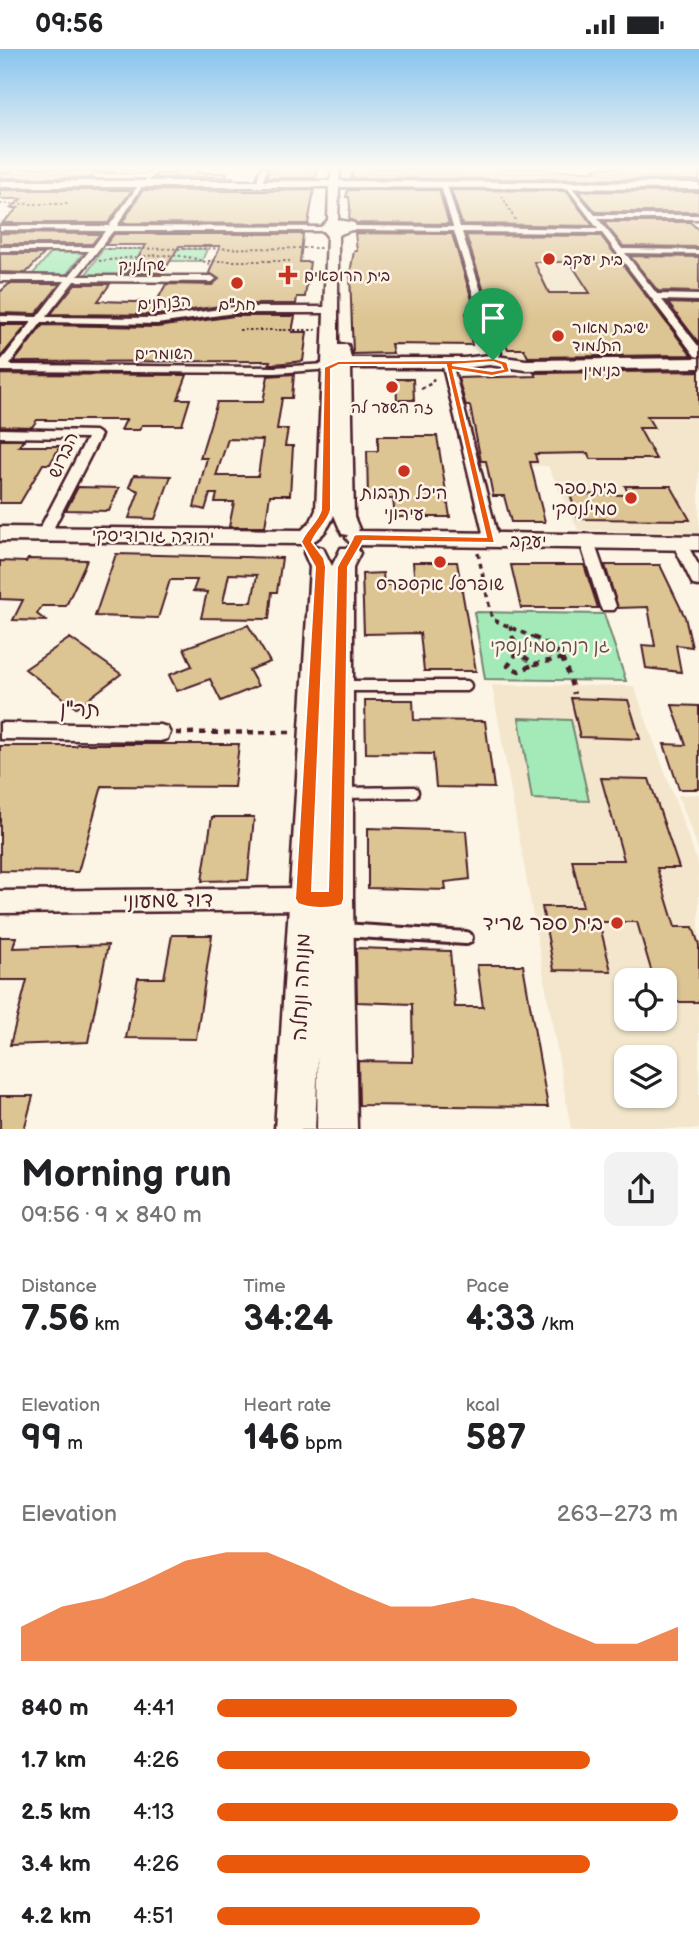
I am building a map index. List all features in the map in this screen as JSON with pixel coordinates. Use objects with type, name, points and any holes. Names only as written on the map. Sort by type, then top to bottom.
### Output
[{"type":"street","points":[[1,368],[119,218]]},
{"type":"street","name":"מנוחה ונחלה","points":[[295,1129],[340,793],[342,567],[352,540],[344,517],[338,366],[328,330],[333,236],[328,228],[333,218]]},
{"type":"street","name":"מנוחה ונחלה","points":[[337,1129],[314,731],[321,567],[313,540],[326,510],[338,366],[344,235],[349,228],[344,218]]},
{"type":"street","points":[[455,218],[496,353],[492,365]]},
{"type":"street","points":[[595,218],[699,354]]},
{"type":"street","points":[[0,228],[604,231]]},
{"type":"street","points":[[0,249],[95,249]]},
{"type":"street","points":[[620,251],[699,251]]},
{"type":"street","name":"שקולניק","points":[[0,278],[212,279]]},
{"type":"street","points":[[657,297],[699,298]]},
{"type":"street","name":"הצנחנים","points":[[0,319],[163,321],[234,310],[330,310]]},
{"type":"street","name":"בנימין","points":[[338,366],[699,363]]},
{"type":"street","name":"בנימין","points":[[338,366],[492,365],[699,370]]},
{"type":"street","name":"השומרים","points":[[1,368],[275,370],[338,366]]},
{"type":"street","points":[[448,367],[461,418],[483,541]]},
{"type":"street","name":"הברוש","points":[[0,433],[94,435],[44,534]]},
{"type":"street","points":[[336,525],[352,540],[328,557],[313,540],[336,525]]},
{"type":"street","name":"יהודה גורודיסקי","points":[[0,534],[313,540]]},
{"type":"street","name":"יעקב","points":[[352,540],[690,544]]},
{"type":"street","points":[[587,542],[608,606]]},
{"type":"street","points":[[690,544],[699,581]]},
{"type":"street","name":"תר\"ן","points":[[0,731],[160,733]]},
{"type":"street","name":"דוד שמעוני","points":[[0,902],[325,909]]},
{"type":"lane","points":[[341,686],[466,686]]},
{"type":"lane","points":[[340,793],[413,792]]},
{"type":"lane","points":[[325,909],[466,938]]},
{"type":"path","points":[[515,218],[522,231]]},
{"type":"path","points":[[95,249],[332,248]]},
{"type":"path","points":[[85,262],[154,256],[199,257],[210,264]]},
{"type":"path","points":[[206,261],[290,261]]},
{"type":"path","points":[[239,330],[328,330]]},
{"type":"path","points":[[421,389],[432,383]]},
{"type":"path","points":[[483,541],[489,612],[492,619],[550,645],[564,658],[573,694]]},
{"type":"path","points":[[510,626],[517,652],[536,664]]},
{"type":"path","points":[[517,652],[508,666],[519,671],[564,658]]},
{"type":"path","points":[[160,733],[314,731]]},
{"type":"shaded area","name":"ישיבת מאור התלמוד","points":[[518,233],[551,233],[633,361],[512,361],[507,358],[491,315],[560,314]]},
{"type":"shaded area","name":"בית ספר סמילנסקי","points":[[468,414],[695,415],[699,421],[699,533],[578,530],[548,466],[479,465]]},
{"type":"shaded area","name":"בית ספר שריד","points":[[492,685],[634,686],[699,867],[699,1129],[571,1129]]},
{"type":"shaded area","points":[[699,794],[699,851],[678,795]]},
{"type":"green space","points":[[55,248],[87,248],[65,276],[31,276]]},
{"type":"green space","points":[[103,249],[207,249],[202,261],[134,261],[124,276],[85,276]]},
{"type":"green space","name":"גן רנה סמילנסקי","points":[[474,612],[604,614],[626,681],[485,679]]},
{"type":"green space","points":[[519,718],[571,720],[589,801],[532,799]]},
{"type":"building","points":[[7,218],[111,218],[108,223],[2,223]]},
{"type":"building","points":[[125,218],[309,218],[308,224],[122,223]]},
{"type":"building","points":[[447,218],[449,224],[357,223],[349,219]]},
{"type":"building","points":[[460,218],[587,218],[593,226],[462,224]]},
{"type":"building","points":[[603,222],[690,222],[699,230],[699,247],[623,246]]},
{"type":"building","points":[[0,233],[100,234],[92,244],[0,244]]},
{"type":"building","points":[[355,233],[452,234],[476,313],[466,313],[472,345],[391,344],[393,353],[353,354],[350,273],[354,251],[357,251]]},
{"type":"building","points":[[114,234],[303,234],[300,262],[310,262],[305,297],[297,297],[296,304],[234,304],[157,315],[51,314],[75,284],[110,284],[98,301],[134,302],[157,301],[166,284],[212,285],[219,279],[209,273],[220,246],[179,246],[163,273],[127,273],[146,245],[105,245]]},
{"type":"building","points":[[466,235],[601,236],[691,355],[528,357],[524,349],[508,349],[491,313]],"holes":[[[534,262],[570,262],[590,293],[549,293]]]},
{"type":"building","points":[[0,254],[44,254],[26,273],[0,272]]},
{"type":"building","points":[[630,256],[699,257],[699,292],[658,291]]},
{"type":"building","points":[[9,284],[60,284],[36,314],[0,313],[0,292]]},
{"type":"building","points":[[668,303],[699,304],[699,343]]},
{"type":"building","points":[[234,316],[295,316],[292,332],[307,332],[303,361],[275,364],[269,364],[270,361],[14,362],[43,325],[157,327]]},
{"type":"building","points":[[0,325],[27,325],[0,358]]},
{"type":"building","points":[[699,371],[699,416],[647,416],[654,428],[639,428],[656,459],[590,459],[588,453],[535,454],[537,462],[530,462],[545,522],[511,522],[504,496],[493,496],[486,461],[481,461],[470,406],[466,406],[458,378],[536,376],[534,373]]},
{"type":"building","points":[[0,374],[187,375],[178,399],[190,399],[182,425],[142,425],[139,430],[121,430],[126,420],[37,420],[32,427],[0,426]]},
{"type":"building","points":[[294,374],[292,398],[282,398],[277,429],[288,429],[285,446],[293,446],[290,495],[270,495],[265,527],[229,527],[234,502],[215,502],[217,494],[210,494],[205,510],[194,507],[207,458],[200,458],[217,402],[263,402],[268,376]],"holes":[[[228,439],[263,440],[258,476],[216,476]]]},
{"type":"building","points":[[396,379],[413,379],[414,400],[397,400]]},
{"type":"building","points":[[378,436],[437,436],[450,517],[395,517],[393,499],[368,499],[367,451],[378,451]]},
{"type":"building","points":[[0,440],[24,440],[19,446],[60,446],[50,464],[43,464],[20,503],[0,503]]},
{"type":"building","points":[[134,475],[171,476],[155,519],[129,518],[139,491],[129,487]]},
{"type":"building","points":[[625,486],[671,486],[690,520],[578,519],[570,494],[629,495]]},
{"type":"building","points":[[78,487],[119,488],[109,511],[66,510]]},
{"type":"building","points":[[116,554],[282,558],[277,592],[272,592],[269,619],[201,618],[207,592],[193,591],[197,580],[170,580],[158,618],[95,616]],"holes":[[[229,574],[257,575],[252,602],[223,602]]]},
{"type":"building","points":[[28,559],[87,560],[66,606],[42,606],[37,614],[46,621],[13,620],[23,600],[0,599],[0,561],[26,562]]},
{"type":"building","points":[[413,562],[457,562],[476,671],[424,671],[420,633],[364,634],[362,574],[383,573],[384,585],[415,584]]},
{"type":"building","points":[[511,565],[584,565],[598,608],[521,608]]},
{"type":"building","points":[[605,565],[660,565],[685,617],[692,647],[676,645],[681,672],[646,668],[642,645],[655,646],[648,607],[618,608]]},
{"type":"building","points":[[248,625],[270,662],[249,670],[258,686],[221,701],[210,679],[177,691],[169,675],[192,666],[184,648]]},
{"type":"building","points":[[70,638],[121,674],[76,708],[25,669]]},
{"type":"building","points":[[571,698],[628,700],[640,739],[580,737]]},
{"type":"building","points":[[365,700],[413,700],[414,720],[485,721],[494,788],[436,787],[433,754],[366,753]]},
{"type":"building","points":[[672,705],[699,706],[699,789],[679,789],[664,744],[686,745]]},
{"type":"building","points":[[239,744],[234,787],[102,786],[78,872],[0,871],[0,746]]},
{"type":"building","points":[[601,778],[649,779],[679,868],[657,868],[675,927],[693,927],[699,945],[699,1002],[677,1002],[677,968],[650,968],[637,922],[599,922],[611,971],[554,970],[542,907],[583,907],[572,860],[624,860]]},
{"type":"building","points":[[212,817],[254,817],[248,880],[202,881]]},
{"type":"building","points":[[368,828],[466,831],[470,879],[445,882],[446,890],[368,888]]},
{"type":"building","points":[[172,935],[212,935],[196,1039],[126,1038],[138,978],[164,978]]},
{"type":"building","points":[[0,937],[16,937],[13,948],[108,945],[88,1042],[10,1045],[27,980],[0,980]]},
{"type":"building","points":[[356,948],[450,951],[455,1007],[483,1007],[477,965],[523,965],[548,1107],[359,1105],[358,1061],[413,1062],[412,1004],[357,1002]]},
{"type":"building","points":[[0,1096],[33,1096],[24,1129],[0,1129]]},
{"type":"place","name":"בית יעקב","points":[[549,259]]},
{"type":"place","name":"בית הרופאים","points":[[288,275]]},
{"type":"place","name":"חת\"ם","points":[[237,283]]},
{"type":"place","name":"ישיבת מאור התלמוד","points":[[558,336]]},
{"type":"place","name":"זה השער לה","points":[[392,387]]},
{"type":"place","name":"היכל תרבות עירוני","points":[[404,471]]},
{"type":"place","name":"בית ספר סמילנסקי","points":[[631,498]]},
{"type":"place","name":"שופרסל אקספרס","points":[[440,562]]},
{"type":"place","name":"בית ספר שריד","points":[[617,923]]},
{"type":"route","points":[[493,360],[505,363],[507,370],[492,373],[448,367],[492,541],[357,538],[354,549],[346,557],[342,567],[336,899],[304,899],[321,567],[306,542],[310,533],[325,517],[326,510],[327,367],[338,363],[472,363],[493,360]]}]
